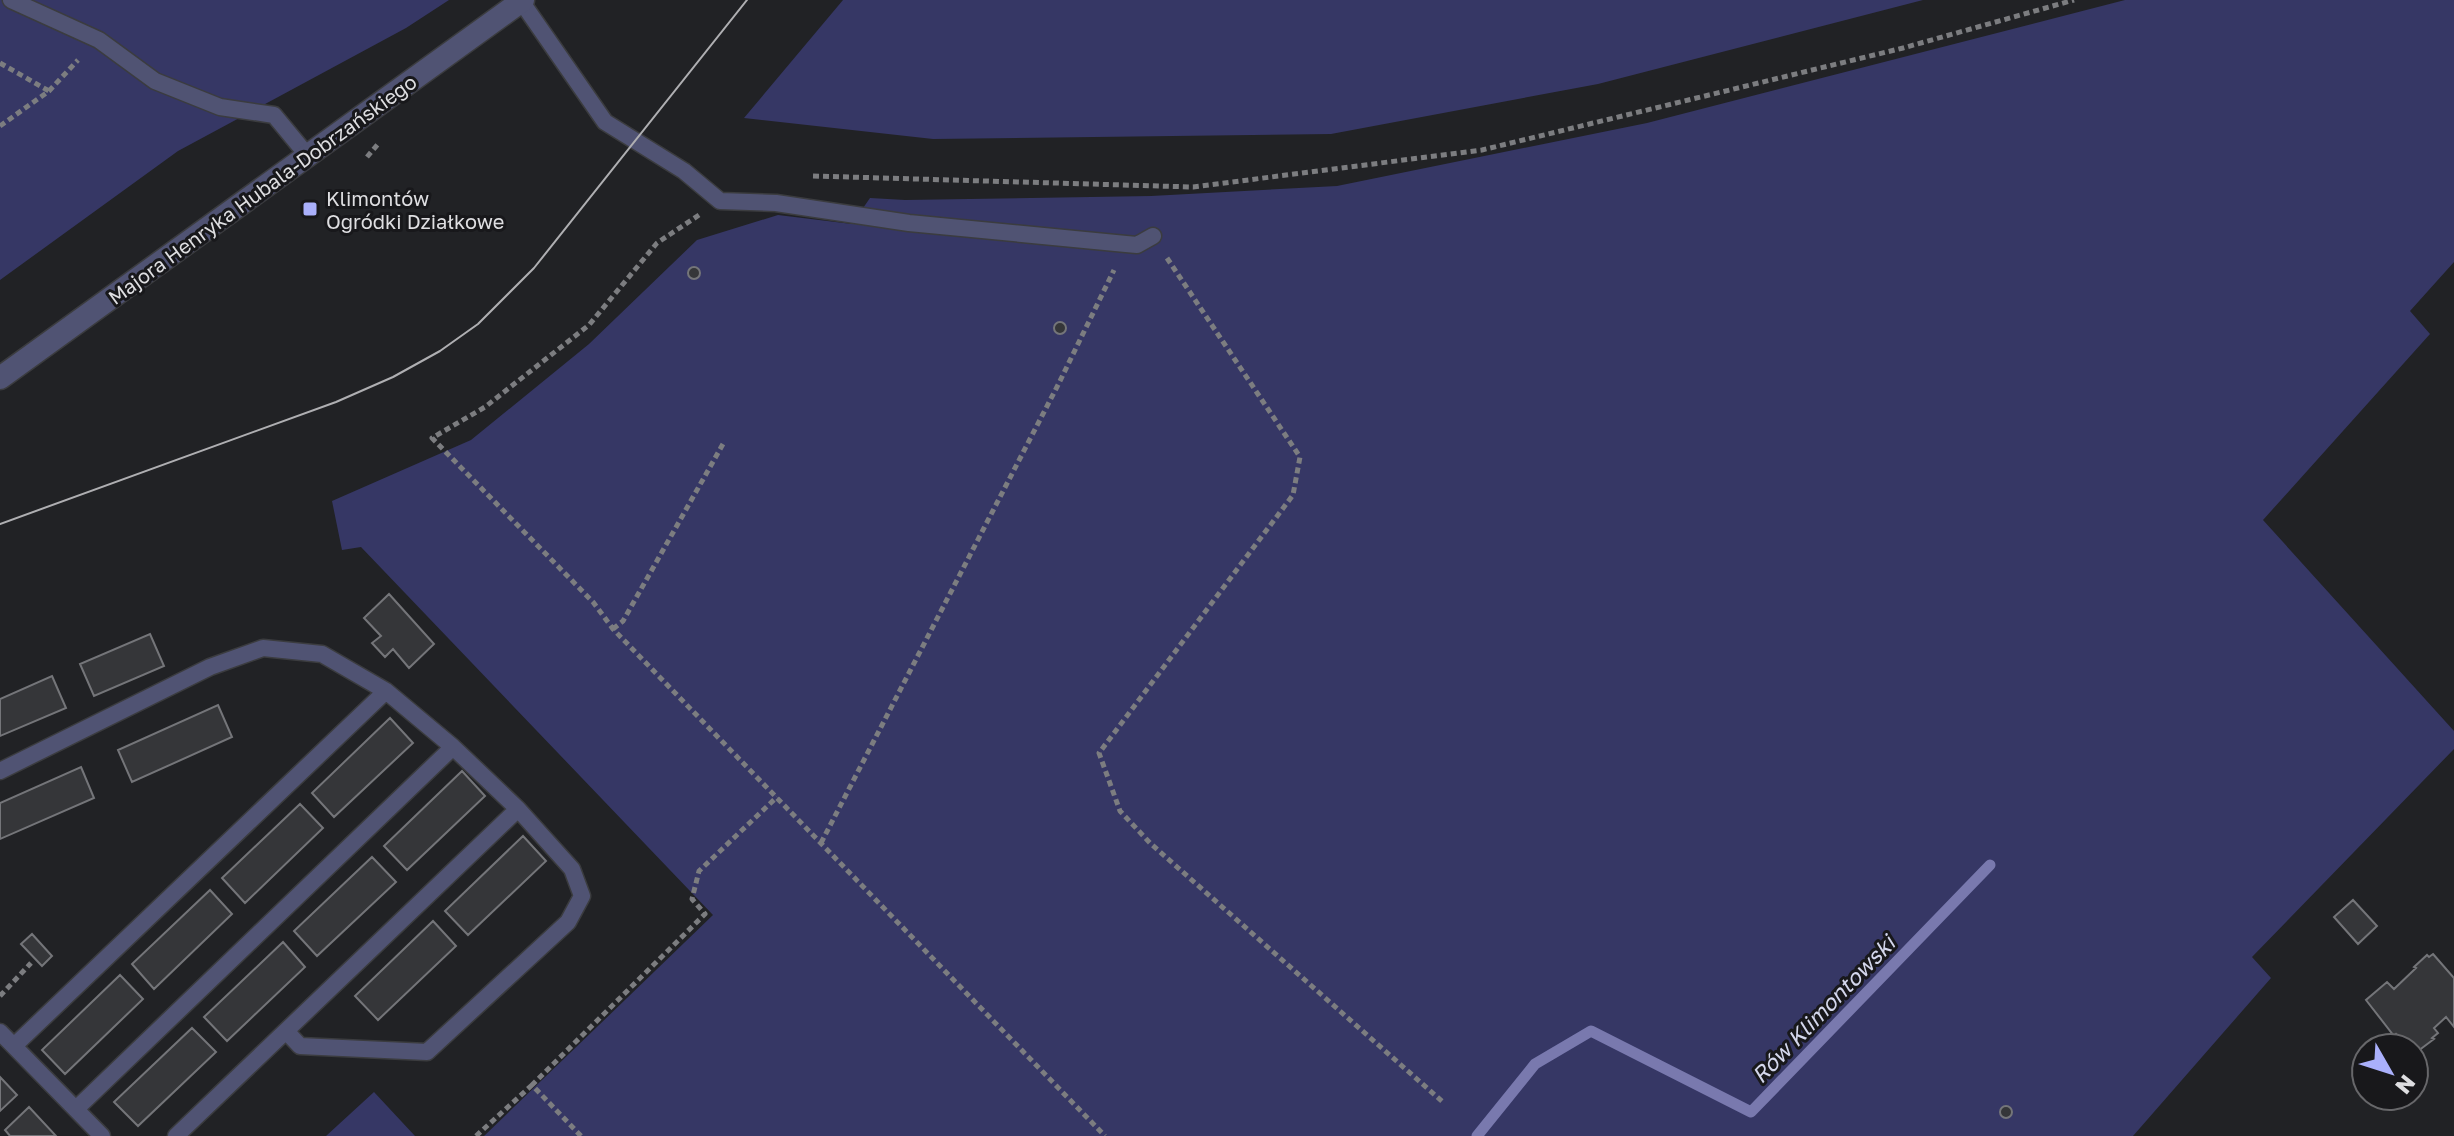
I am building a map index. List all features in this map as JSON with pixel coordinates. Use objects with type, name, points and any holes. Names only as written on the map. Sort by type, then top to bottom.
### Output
[{"type":"street","name":"Majora Henryka Hubala-Dobrzańskiego","points":[[0,378],[522,1]]},
{"type":"lane","points":[[11,0],[99,40],[155,81],[220,107],[274,115],[307,155]]},
{"type":"lane","points":[[522,1],[605,122],[684,171],[720,201],[776,203],[909,223],[1137,245],[1153,236]]},
{"type":"lane","points":[[0,771],[210,667],[263,648],[322,654],[386,691],[453,747],[518,809],[572,869],[582,896],[568,922],[427,1052],[300,1046],[286,1031]]},
{"type":"lane","points":[[15,1045],[386,691]]},
{"type":"lane","points":[[76,1109],[453,747]]},
{"type":"lane","points":[[176,1136],[518,809]]},
{"type":"lane","points":[[0,1032],[102,1136]]},
{"type":"path","points":[[813,176],[1193,187],[1482,150],[1903,48],[2074,0]]},
{"type":"path","points":[[0,126],[49,91],[99,40]]},
{"type":"path","points":[[0,63],[49,91]]},
{"type":"path","points":[[720,201],[657,243],[589,325],[485,407],[432,438],[1105,1136]]},
{"type":"path","points":[[1153,236],[1300,457],[1293,495],[1099,753],[1120,811],[1150,843],[1444,1103]]},
{"type":"path","points":[[821,843],[1059,383],[1126,244]]},
{"type":"path","points":[[613,629],[623,621],[723,444]]},
{"type":"path","points":[[476,1136],[705,914],[692,899],[699,871],[777,796]]},
{"type":"path","points":[[0,996],[31,963]]},
{"type":"path","points":[[532,1085],[581,1136]]},
{"type":"shaded area","points":[[0,0],[449,0],[406,28],[178,151],[0,280]]},
{"type":"shaded area","points":[[843,0],[1923,0],[1598,84],[1331,134],[933,139],[744,118]]},
{"type":"shaded area","points":[[2125,0],[2454,0],[2454,262],[2410,311],[2430,334],[2263,520],[2454,731],[2454,749],[2252,957],[2271,978],[2133,1136],[484,1136],[713,915],[361,547],[342,550],[332,501],[471,440],[589,344],[697,240],[778,215],[852,224],[870,198],[1151,196],[1337,186],[1647,123]]},
{"type":"shaded area","points":[[374,1092],[415,1136],[326,1136]]},
{"type":"building","points":[[694,267],[700,273],[694,279],[688,273]]},
{"type":"building","points":[[1060,322],[1066,328],[1060,334],[1054,328]]},
{"type":"building","points":[[389,594],[434,644],[409,668],[393,649],[385,657],[372,643],[381,636],[364,618]]},
{"type":"building","points":[[150,634],[164,666],[94,696],[80,664]]},
{"type":"building","points":[[52,676],[66,708],[0,736],[0,699]]},
{"type":"building","points":[[218,705],[232,737],[132,782],[118,750]]},
{"type":"building","points":[[390,718],[413,743],[334,817],[312,793]]},
{"type":"building","points":[[81,767],[94,798],[0,839],[0,803]]},
{"type":"building","points":[[462,771],[485,796],[407,870],[384,846]]},
{"type":"building","points":[[300,804],[323,828],[245,903],[222,878]]},
{"type":"building","points":[[523,836],[546,861],[468,935],[445,911]]},
{"type":"building","points":[[372,857],[396,882],[317,956],[294,931]]},
{"type":"building","points":[[210,890],[232,914],[154,989],[132,964]]},
{"type":"building","points":[[2353,900],[2377,926],[2358,944],[2334,917]]},
{"type":"building","points":[[433,921],[456,946],[378,1020],[355,996]]},
{"type":"building","points":[[32,934],[52,956],[42,966],[21,944]]},
{"type":"building","points":[[283,942],[305,967],[227,1041],[204,1017]]},
{"type":"building","points":[[2433,954],[2454,978],[2454,1027],[2446,1017],[2434,1028],[2438,1033],[2430,1042],[2430,1032],[2391,1032],[2366,1000],[2387,982],[2394,989],[2427,955]]},
{"type":"building","points":[[120,975],[143,999],[65,1074],[42,1050]]},
{"type":"building","points":[[192,1028],[216,1052],[138,1126],[114,1102]]},
{"type":"building","points":[[0,1077],[17,1095],[0,1111]]},
{"type":"building","points":[[2006,1106],[2012,1112],[2006,1118],[2000,1112]]},
{"type":"building","points":[[29,1107],[56,1136],[10,1136],[5,1130]]},
{"type":"waterway","name":"Rów Klimontowski","points":[[1477,1136],[1535,1064],[1591,1031],[1751,1112],[1990,865]]},
{"type":"tram line","points":[[0,524],[336,402],[393,377],[440,351],[478,324],[534,268],[747,0]]},
{"type":"place","name":"Klimontów Ogródki Działkowe","points":[[310,209]]}]
